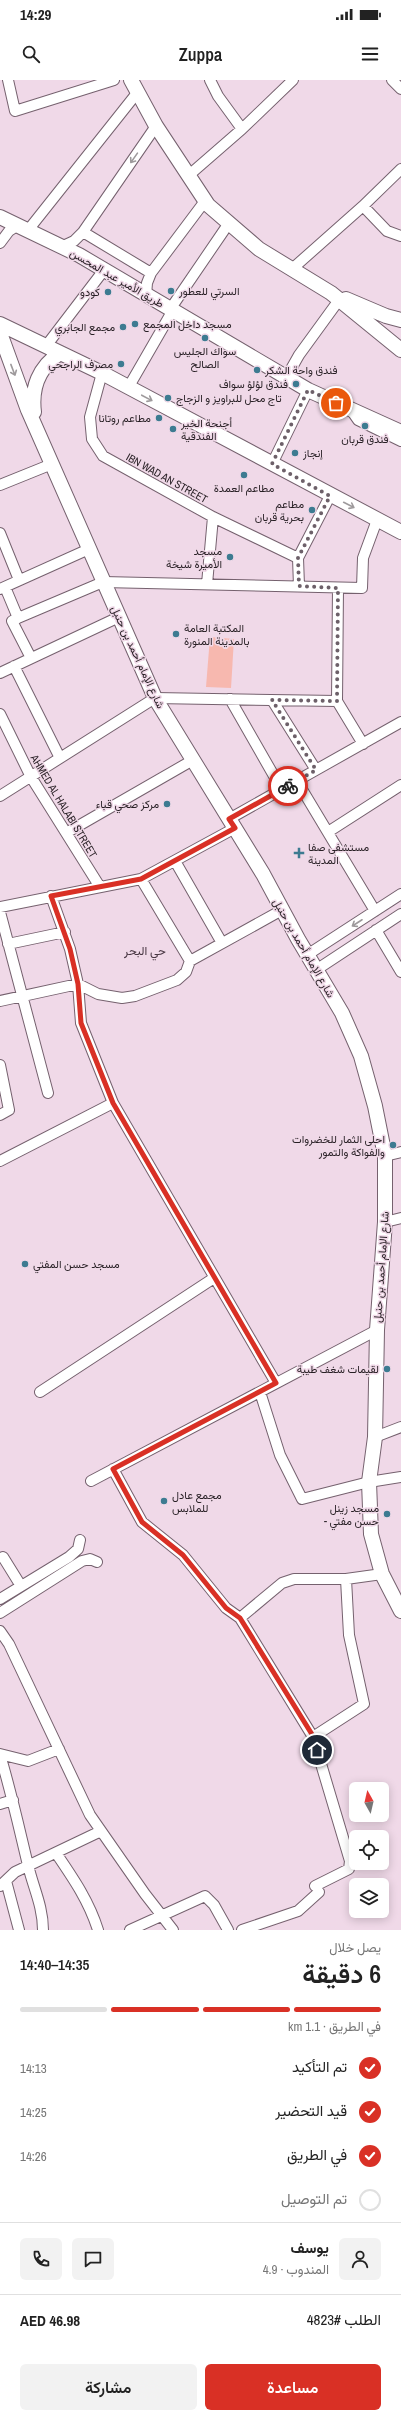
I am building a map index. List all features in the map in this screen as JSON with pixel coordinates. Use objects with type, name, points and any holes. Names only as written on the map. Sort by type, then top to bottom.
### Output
[{"type":"main road","points":[[131,80],[156,126],[205,201],[259,248],[335,296],[401,350]]},
{"type":"main road","name":"طريق الأمير عبد المحسن","points":[[0,217],[24,227],[104,270],[308,390],[401,432]]},
{"type":"main road","points":[[335,296],[386,316],[401,320]]},
{"type":"main road","points":[[0,324],[102,373],[330,496],[401,532]]},
{"type":"main road","name":"شارع الإمام أحمد بن حنبل","points":[[1,343],[36,428],[155,698],[232,823],[307,955],[342,1013],[361,1056],[375,1106],[385,1156],[385,1222],[377,1330],[375,1437],[369,1482],[371,1534],[382,1574],[401,1611]]},
{"type":"main road","points":[[36,428],[32,396],[43,367],[60,353]]},
{"type":"street","points":[[8,80],[15,111],[114,80]]},
{"type":"street","points":[[210,80],[218,96],[242,129]]},
{"type":"street","points":[[188,176],[242,129],[293,80]]},
{"type":"street","points":[[392,80],[401,89]]},
{"type":"street","points":[[0,242],[9,231],[24,227],[138,92]]},
{"type":"street","points":[[61,246],[74,241],[83,232],[156,126]]},
{"type":"street","points":[[292,269],[363,206],[401,169]]},
{"type":"street","points":[[146,295],[147,283],[151,273],[205,201]]},
{"type":"street","points":[[363,206],[387,231],[401,236]]},
{"type":"street","points":[[128,388],[172,309],[229,223]]},
{"type":"street","points":[[83,232],[151,273]]},
{"type":"street","points":[[46,346],[104,270]]},
{"type":"street","points":[[286,378],[335,296]]},
{"type":"street","name":"IBN WAD AN STREET","points":[[102,373],[90,417],[92,439],[103,456],[213,517],[298,558]]},
{"type":"street","points":[[272,464],[308,390]]},
{"type":"street","points":[[350,410],[358,420],[401,441]]},
{"type":"street","points":[[0,485],[52,464]]},
{"type":"street","points":[[299,586],[298,558],[330,496]]},
{"type":"street","points":[[207,584],[213,517]]},
{"type":"street","points":[[31,658],[12,621],[103,582],[362,588],[363,558],[377,520]]},
{"type":"street","points":[[0,533],[19,580]]},
{"type":"street","points":[[18,618],[2,588],[89,549]]},
{"type":"street","points":[[338,588],[337,701],[362,744]]},
{"type":"street","points":[[0,673],[119,617]]},
{"type":"street","points":[[14,666],[60,758]]},
{"type":"street","points":[[0,796],[155,698],[337,701]]},
{"type":"street","points":[[230,700],[282,790]]},
{"type":"street","points":[[272,700],[316,770]]},
{"type":"street","name":"AHMED AL HALABI STREET","points":[[0,714],[31,777],[100,887]]},
{"type":"street","points":[[0,907],[141,879],[175,861],[282,790],[401,722]]},
{"type":"street","points":[[66,833],[193,760]]},
{"type":"street","points":[[297,781],[375,910]]},
{"type":"street","points":[[328,832],[401,785]]},
{"type":"street","points":[[175,861],[222,943]]},
{"type":"street","points":[[141,879],[190,961]]},
{"type":"street","points":[[307,955],[401,894]]},
{"type":"street","points":[[51,896],[65,932],[78,984],[81,1023],[113,1103],[276,1383]]},
{"type":"street","points":[[0,1001],[78,984],[98,994],[122,998],[135,996],[177,980],[186,972],[190,961],[282,910]]},
{"type":"street","points":[[0,912],[21,996],[48,1093]]},
{"type":"street","points":[[316,970],[401,914]]},
{"type":"street","points":[[376,930],[401,972]]},
{"type":"street","points":[[8,944],[65,932]]},
{"type":"street","points":[[0,1065],[9,1110],[0,1115]]},
{"type":"street","points":[[0,1161],[113,1103]]},
{"type":"street","points":[[385,1156],[401,1152]]},
{"type":"street","points":[[385,1222],[401,1218]]},
{"type":"street","points":[[40,1392],[214,1278]]},
{"type":"street","points":[[91,1481],[377,1330]]},
{"type":"street","points":[[260,1392],[280,1455],[302,1499],[369,1482],[401,1477]]},
{"type":"street","points":[[375,1437],[401,1427]]},
{"type":"street","points":[[113,1469],[142,1522],[183,1555],[226,1608],[240,1618],[313,1736],[350,1861],[349,1869],[317,1889],[298,1911],[242,1930]]},
{"type":"street","points":[[0,1599],[69,1557],[78,1549],[80,1540]]},
{"type":"street","points":[[3,1557],[21,1586]]},
{"type":"street","points":[[0,1613],[82,1561],[90,1559],[97,1562]]},
{"type":"street","points":[[240,1618],[282,1583],[294,1579],[346,1579],[382,1574]]},
{"type":"street","points":[[313,1736],[364,1704],[349,1635],[346,1579]]},
{"type":"street","points":[[0,1631],[9,1644],[90,1815],[173,1930]]},
{"type":"street","points":[[43,1930],[40,1905],[28,1866],[13,1800],[0,1754],[28,1761],[59,1749]]},
{"type":"street","points":[[0,1804],[13,1800]]},
{"type":"street","points":[[19,1930],[3,1884],[15,1872],[101,1831]]},
{"type":"street","points":[[56,1853],[81,1889],[93,1912],[98,1930]]},
{"type":"street","points":[[130,1930],[205,1896],[214,1905],[228,1930]]},
{"type":"shaded area","points":[[210,637],[234,639],[231,688],[206,687]]},
{"type":"way so far","points":[[288,786],[316,770],[272,700],[337,701],[338,588],[299,586],[298,558],[330,496],[272,464],[308,390],[336,403]]},
{"type":"place","name":"السرتي للعطور","points":[[171,291]]},
{"type":"place","name":"كودو","points":[[108,292]]},
{"type":"place","name":"مسجد داخل المجمع","points":[[135,324]]},
{"type":"place","name":"مجمع الجابري","points":[[123,327]]},
{"type":"place","name":"سواك الجليس الصالح","points":[[205,338]]},
{"type":"place","name":"مصرف الراجحي","points":[[121,364]]},
{"type":"place","name":"فندق واحة الشكر","points":[[257,370]]},
{"type":"place","name":"فندق لؤلؤ سواف","points":[[296,384]]},
{"type":"place","name":"تاج محل للبراويز و الزجاج","points":[[168,398]]},
{"type":"place","name":"مطاعم روتانا","points":[[159,418]]},
{"type":"place","name":"فندق قربان","points":[[365,426]]},
{"type":"place","name":"أجنحة الخير الفندقية","points":[[173,429]]},
{"type":"place","name":"إنجاز","points":[[295,453]]},
{"type":"place","name":"مطاعم العمدة","points":[[244,475]]},
{"type":"place","name":"مطاعم بحرية قربان","points":[[312,510]]},
{"type":"place","name":"مسجد الأميرة شيخة","points":[[230,557]]},
{"type":"place","name":"المكتبة العامة بالمدينة المنورة","points":[[176,634]]},
{"type":"place","name":"مركز صحي قباء","points":[[167,804]]},
{"type":"place","name":"مستشفی صفا المدینة","points":[[299,853]]},
{"type":"place","name":"احلى الثمار للخضروات والفواكة والتمور","points":[[393,1145]]},
{"type":"place","name":"مسجد حسن المفتي","points":[[25,1264]]},
{"type":"place","name":"لقيمات شغف طيبة","points":[[387,1369]]},
{"type":"place","name":"مجمع عادل للملابس","points":[[164,1501]]},
{"type":"place","name":"مسجد زينل - حسن مفتي","points":[[387,1514]]},
{"type":"district","name":"حي البحر","points":[[145,951]]},
{"type":"route","points":[[288,786],[229,819],[235,828],[141,879],[51,896],[70,949],[78,984],[81,1023],[113,1103],[276,1383],[113,1469],[142,1522],[183,1555],[226,1608],[240,1618],[313,1736],[317,1750]]}]
